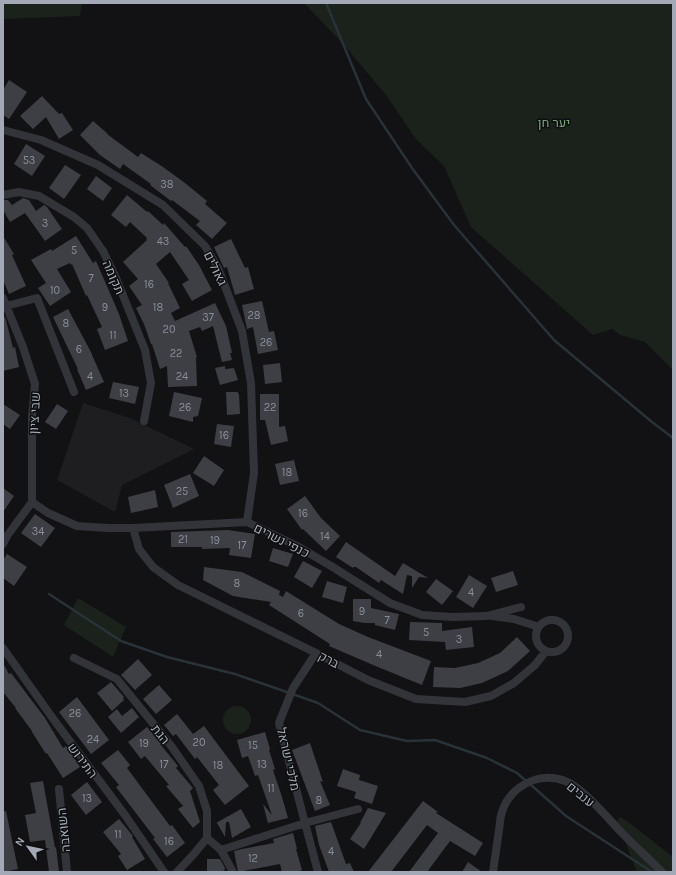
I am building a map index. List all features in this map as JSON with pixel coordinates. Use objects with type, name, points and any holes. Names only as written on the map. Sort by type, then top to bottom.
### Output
[{"type":"street","name":"גאולים","points":[[3,130],[41,140],[98,165],[163,205],[205,246],[218,268],[242,331],[249,376],[254,473],[247,522]]},
{"type":"street","name":"תקומה","points":[[3,195],[19,192],[39,196],[74,217],[87,228],[103,251],[116,278],[145,350],[151,383],[144,421]]},
{"type":"street","name":"שבי ציון","points":[[32,502],[32,416],[35,384],[23,347],[4,302],[37,298],[74,392]]},
{"type":"street","name":"כנפי נשרים","points":[[32,502],[48,513],[77,526],[134,528],[247,522],[297,546],[390,603],[422,615],[453,617],[487,616],[521,607]]},
{"type":"street","points":[[3,544],[5,535],[32,502]]},
{"type":"street","name":"ברק","points":[[134,528],[139,549],[153,567],[178,585],[368,680],[416,699],[465,702],[491,696],[514,683],[535,665],[546,651]]},
{"type":"street","points":[[487,616],[514,619],[539,627]]},
{"type":"street","points":[[553,620],[563,625],[568,635],[565,645],[556,651],[546,651],[539,645],[537,640],[536,636],[539,627],[543,623],[553,620]]},
{"type":"street","name":"התירוש","points":[[3,648],[54,720],[125,815],[164,872]]},
{"type":"street","name":"מלכי ישראל","points":[[316,653],[293,688],[279,723],[318,872]]},
{"type":"street","name":"הגת","points":[[74,658],[117,679],[172,747],[199,786],[207,811],[207,838]]},
{"type":"street","name":"ענבים","points":[[493,872],[502,812],[507,800],[522,785],[532,780],[553,778],[565,781],[576,787],[587,796],[662,872]]},
{"type":"street","name":"השואבה","points":[[59,789],[67,872]]},
{"type":"street","points":[[221,850],[305,823],[358,809]]},
{"type":"street","points":[[177,872],[207,838],[221,850],[232,872]]},
{"type":"shaded area","points":[[83,403],[130,418],[194,449],[122,485],[115,512],[57,480]]},
{"type":"green space","points":[[3,3],[82,3],[80,16],[3,19]]},
{"type":"green space","name":"יער חן","points":[[304,3],[673,3],[673,370],[645,342],[620,335],[612,329],[593,335],[471,227],[444,166],[416,139],[386,95],[344,45]]},
{"type":"green space","points":[[78,598],[126,627],[113,657],[64,625]]},
{"type":"green space","points":[[237,706],[247,710],[251,720],[247,730],[237,734],[227,730],[223,720],[227,710]]},
{"type":"green space","points":[[620,817],[673,857],[673,872],[637,872],[617,821]]},
{"type":"building","points":[[9,80],[27,92],[9,119],[3,115],[3,90]]},
{"type":"building","points":[[42,96],[59,114],[62,113],[73,130],[59,139],[46,117],[33,129],[20,116]]},
{"type":"building","points":[[93,121],[107,134],[138,157],[141,153],[185,183],[207,201],[205,204],[227,223],[212,239],[196,225],[200,221],[172,200],[171,201],[150,185],[151,184],[123,164],[120,169],[100,155],[80,135]]},
{"type":"building","points":[[26,144],[45,156],[32,176],[14,164]]},
{"type":"building","points":[[65,165],[81,175],[64,199],[49,188]]},
{"type":"building","points":[[96,176],[112,188],[103,201],[87,189]]},
{"type":"building","points":[[127,195],[163,225],[164,223],[185,247],[186,246],[199,265],[212,290],[192,301],[182,284],[189,280],[170,252],[156,264],[169,283],[180,308],[171,313],[175,321],[215,303],[226,326],[232,353],[230,353],[232,360],[222,362],[213,326],[202,331],[200,327],[189,331],[197,357],[197,386],[168,387],[167,366],[160,369],[152,344],[136,308],[142,305],[129,286],[138,279],[123,262],[147,240],[147,238],[130,222],[126,227],[111,215]]},
{"type":"building","points":[[23,198],[29,200],[36,211],[44,205],[47,207],[62,229],[45,241],[25,213],[10,222],[3,210],[3,200],[8,200],[12,205]]},
{"type":"building","points":[[3,236],[14,254],[12,255],[26,286],[9,294],[3,280]]},
{"type":"building","points":[[76,236],[93,263],[96,261],[119,314],[128,341],[105,350],[97,329],[102,327],[72,264],[71,265],[70,263],[57,269],[71,292],[50,306],[38,288],[46,283],[31,260],[51,249],[52,251]]},
{"type":"building","points":[[231,239],[245,268],[248,267],[254,289],[235,295],[227,267],[224,268],[214,247]]},
{"type":"building","points":[[262,301],[269,332],[274,331],[278,350],[258,354],[253,327],[247,329],[242,305]]},
{"type":"building","points":[[68,309],[92,354],[104,382],[86,390],[78,369],[53,317]]},
{"type":"building","points":[[3,317],[5,317],[6,320],[13,348],[15,347],[19,367],[3,371]]},
{"type":"building","points":[[280,363],[282,382],[265,384],[263,365]]},
{"type":"building","points":[[225,366],[225,369],[234,368],[238,380],[220,385],[215,368]]},
{"type":"building","points":[[113,382],[139,387],[135,404],[109,398]]},
{"type":"building","points":[[174,392],[202,398],[198,416],[193,417],[193,422],[169,416]]},
{"type":"building","points":[[226,392],[238,392],[240,414],[227,415]]},
{"type":"building","points":[[260,394],[279,394],[279,427],[285,426],[288,441],[271,445],[265,420],[260,420]]},
{"type":"building","points":[[3,404],[20,415],[10,429],[3,424]]},
{"type":"building","points":[[57,404],[68,411],[56,429],[45,422]]},
{"type":"building","points":[[217,424],[234,426],[231,447],[214,444]]},
{"type":"building","points":[[204,456],[224,470],[214,486],[193,473]]},
{"type":"building","points":[[294,460],[299,481],[280,485],[275,464]]},
{"type":"building","points":[[190,474],[199,496],[173,508],[164,485]]},
{"type":"building","points":[[3,488],[14,496],[3,512]]},
{"type":"building","points":[[155,490],[158,507],[131,513],[128,497]]},
{"type":"building","points":[[305,496],[321,518],[340,536],[326,551],[303,529],[302,530],[287,509]]},
{"type":"building","points":[[35,514],[55,528],[41,547],[21,533]]},
{"type":"building","points":[[228,530],[255,534],[251,558],[229,555],[230,548],[202,549],[202,547],[171,547],[171,532]]},
{"type":"building","points":[[346,542],[395,576],[403,563],[428,578],[419,577],[412,588],[412,576],[407,575],[403,594],[381,580],[379,583],[356,567],[353,568],[336,557]]},
{"type":"building","points":[[273,548],[293,554],[288,567],[269,561]]},
{"type":"building","points":[[7,554],[27,567],[14,586],[3,578],[3,560]]},
{"type":"building","points":[[303,561],[322,571],[312,588],[294,577]]},
{"type":"building","points":[[204,567],[242,572],[280,591],[279,595],[283,597],[286,591],[339,624],[368,637],[431,661],[422,685],[329,646],[330,644],[269,605],[271,602],[233,596],[203,580]]},
{"type":"building","points":[[513,571],[518,585],[496,592],[491,578]]},
{"type":"building","points":[[469,575],[487,586],[473,608],[456,597]]},
{"type":"building","points":[[436,579],[453,591],[442,605],[426,592]]},
{"type":"building","points":[[327,581],[347,587],[343,603],[322,597]]},
{"type":"building","points":[[353,599],[371,599],[371,608],[399,614],[395,630],[375,625],[375,623],[353,621]]},
{"type":"building","points":[[410,622],[442,623],[442,631],[472,627],[474,647],[446,650],[445,642],[409,640]]},
{"type":"building","points":[[517,637],[530,651],[508,671],[482,683],[460,688],[433,687],[434,667],[455,668],[478,663],[500,653]]},
{"type":"building","points":[[138,659],[152,675],[135,690],[121,675]]},
{"type":"building","points":[[3,663],[9,674],[11,673],[45,718],[63,748],[66,746],[80,767],[63,778],[16,708],[3,692]]},
{"type":"building","points":[[111,682],[124,697],[124,700],[112,711],[97,693]]},
{"type":"building","points":[[159,685],[172,700],[156,714],[143,699]]},
{"type":"building","points":[[77,697],[109,740],[91,754],[59,712]]},
{"type":"building","points":[[132,708],[139,717],[121,733],[108,717],[117,709],[122,716]]},
{"type":"building","points":[[177,714],[193,734],[204,726],[249,786],[225,805],[213,790],[219,785],[197,757],[195,759],[176,734],[173,736],[164,725]]},
{"type":"building","points":[[147,727],[178,766],[176,768],[193,788],[190,791],[200,822],[193,828],[178,809],[183,806],[166,786],[169,785],[145,756],[141,759],[128,742]]},
{"type":"building","points":[[265,732],[275,769],[273,770],[288,818],[268,823],[263,804],[272,815],[258,775],[255,776],[248,756],[242,758],[237,740]]},
{"type":"building","points":[[310,743],[323,782],[320,781],[330,805],[315,811],[292,750]]},
{"type":"building","points":[[118,750],[130,765],[127,768],[170,826],[172,825],[185,843],[167,857],[153,839],[155,838],[116,787],[119,785],[101,763]]},
{"type":"building","points":[[343,769],[360,775],[359,780],[378,786],[372,804],[354,798],[356,792],[337,786]]},
{"type":"building","points":[[43,781],[55,848],[56,847],[59,872],[49,872],[45,840],[30,842],[25,815],[36,813],[30,783]]},
{"type":"building","points":[[87,782],[102,802],[86,815],[71,795]]},
{"type":"building","points":[[423,801],[438,812],[436,813],[483,843],[475,856],[450,841],[427,872],[409,872],[438,833],[427,825],[391,872],[368,872]]},
{"type":"building","points":[[368,808],[386,813],[364,849],[350,839],[361,823]]},
{"type":"building","points":[[241,809],[251,827],[232,838],[229,822],[226,822],[225,837],[216,823]]},
{"type":"building","points":[[6,811],[18,869],[3,872],[3,812]]},
{"type":"building","points":[[119,819],[133,836],[132,837],[145,859],[127,870],[118,856],[121,854],[103,832]]},
{"type":"building","points":[[331,822],[346,864],[350,863],[354,872],[329,872],[319,845],[315,826]]},
{"type":"building","points":[[293,833],[302,870],[297,872],[282,872],[280,864],[238,872],[234,851],[274,843],[273,839]]},
{"type":"building","points":[[207,859],[220,859],[225,868],[224,872],[207,872]]},
{"type":"building","points":[[468,862],[482,872],[462,872]]},
{"type":"waterway","points":[[326,3],[366,99],[412,168],[454,225],[554,340],[673,438]]},
{"type":"waterway","points":[[49,594],[121,641],[167,657],[235,674],[318,703],[360,730],[407,741],[435,740],[487,758],[517,773],[526,781]]},
{"type":"waterway","points":[[530,784],[566,816],[652,872]]}]
